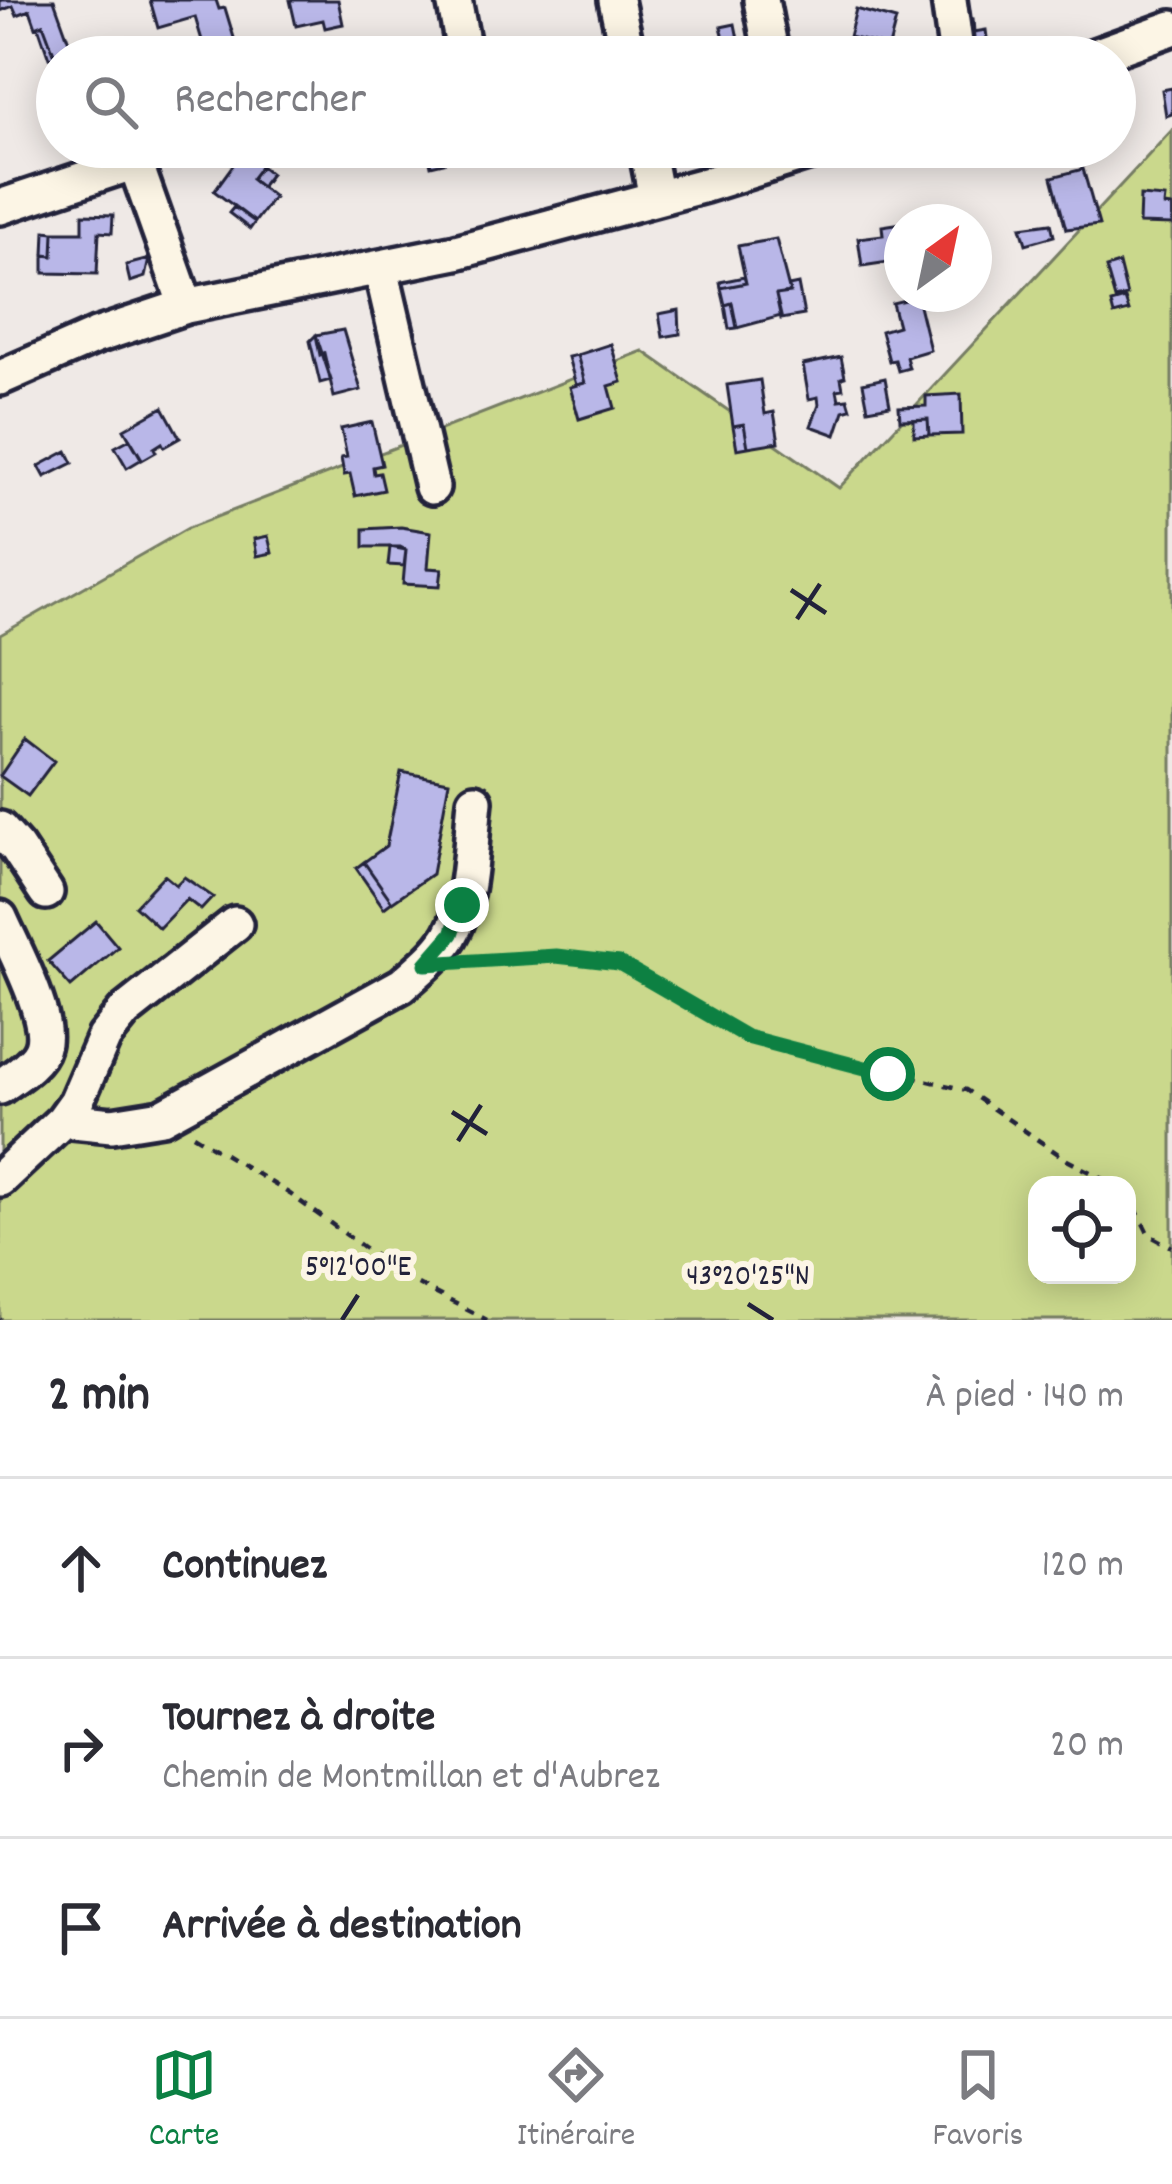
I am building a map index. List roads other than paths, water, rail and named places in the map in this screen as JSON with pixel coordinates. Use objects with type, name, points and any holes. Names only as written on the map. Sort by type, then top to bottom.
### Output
[{"type":"street","points":[[454,0],[461,36]]},
{"type":"street","points":[[616,0],[624,36]]},
{"type":"street","points":[[761,0],[768,36]]},
{"type":"street","points":[[928,0],[932,36]]},
{"type":"street","points":[[949,0],[953,36]]},
{"type":"street","points":[[1136,41],[1172,28]]},
{"type":"street","points":[[0,207],[106,168]]},
{"type":"street","points":[[148,168],[186,306]]},
{"type":"street","points":[[650,168],[656,198]]},
{"type":"street","points":[[0,378],[96,336],[186,306],[380,269],[656,198],[745,168]]},
{"type":"street","points":[[380,269],[432,487]]},
{"type":"street","points":[[63,1120],[112,1125],[162,1117],[402,985],[452,934],[462,905],[475,801]]},
{"type":"street","points":[[0,829],[46,892]]},
{"type":"street","points":[[0,918],[43,1021],[43,1047],[32,1063],[0,1087]]},
{"type":"street","points":[[0,1179],[63,1120],[76,1102],[104,1037],[125,1011],[236,924]]}]
